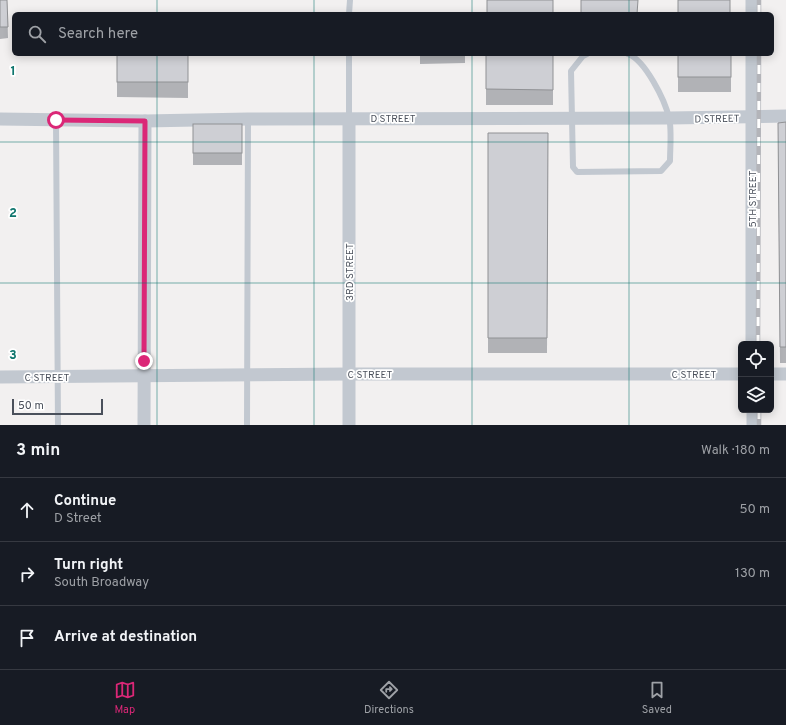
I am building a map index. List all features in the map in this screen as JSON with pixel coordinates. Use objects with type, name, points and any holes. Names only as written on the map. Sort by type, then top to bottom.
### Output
[{"type":"street","points":[[752,0],[752,12]]},
{"type":"street","name":"5TH STREET","points":[[752,56],[752,341]]},
{"type":"street","name":"D STREET","points":[[0,119],[145,121],[349,118],[670,118],[786,116]]},
{"type":"street","name":"3RD STREET","points":[[349,118],[349,425]]},
{"type":"street","points":[[144,425],[145,121]]},
{"type":"street","name":"C STREET","points":[[0,377],[349,374],[738,374]]},
{"type":"street","points":[[774,374],[786,374]]},
{"type":"street","points":[[753,413],[753,425]]},
{"type":"lane","points":[[350,0],[350,12]]},
{"type":"lane","points":[[349,56],[349,118]]},
{"type":"lane","points":[[583,56],[571,71],[573,168],[577,172],[661,171],[670,161],[670,118],[644,66],[631,56]]},
{"type":"lane","points":[[247,425],[248,119]]},
{"type":"lane","points":[[56,120],[58,425]]},
{"type":"building","points":[[0,0],[7,0],[8,27],[0,27]]},
{"type":"building","points":[[487,0],[553,0],[553,12],[487,12]]},
{"type":"building","points":[[581,0],[638,0],[637,12],[581,12]]},
{"type":"building","points":[[678,0],[730,0],[730,12],[678,12]]},
{"type":"building","points":[[117,56],[188,56],[188,82],[117,82]]},
{"type":"building","points":[[486,56],[553,56],[553,90],[486,89]]},
{"type":"building","points":[[678,56],[731,56],[731,77],[678,77]]},
{"type":"building","points":[[786,122],[786,347],[780,347],[778,123]]},
{"type":"building","points":[[193,124],[242,124],[242,153],[193,153]]},
{"type":"building","points":[[488,133],[548,133],[547,338],[488,338]]},
{"type":"railway","points":[[759,0],[759,12]]},
{"type":"railway","points":[[758,341],[759,56]]},
{"type":"railway","points":[[759,413],[759,425]]},
{"type":"route","points":[[56,120],[145,121],[144,361]]}]
